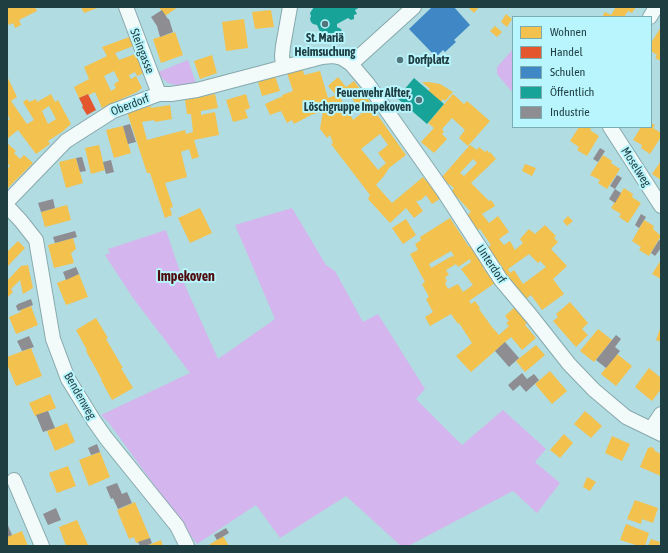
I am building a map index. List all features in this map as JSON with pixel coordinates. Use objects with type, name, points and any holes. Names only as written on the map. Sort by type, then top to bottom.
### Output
[{"type":"street","name":"Steingasse","points":[[126,7],[159,94]]},
{"type":"street","points":[[283,67],[283,46],[290,7]]},
{"type":"street","points":[[352,64],[414,7]]},
{"type":"street","points":[[651,16],[656,7]]},
{"type":"street","name":"Oberdorf","points":[[7,202],[66,141],[113,111],[159,94],[171,94],[197,90],[322,57],[333,56],[342,58],[352,64]]},
{"type":"street","name":"Unterdorf","points":[[352,64],[368,84],[444,192],[501,280],[532,316],[569,364],[594,390],[626,417],[656,432]]},
{"type":"street","name":"Moselweg","points":[[611,128],[661,206]]},
{"type":"street","name":"Bendenweg","points":[[7,206],[36,240],[53,339],[68,379],[106,438],[177,526],[187,546]]},
{"type":"street","points":[[656,432],[661,414]]},
{"type":"street","points":[[14,480],[42,546]]},
{"type":"shaded area","points":[[512,50],[512,92],[497,74],[497,67]]},
{"type":"shaded area","points":[[188,60],[196,83],[176,85],[168,83],[158,72]]},
{"type":"shaded area","points":[[292,208],[326,265],[335,271],[363,322],[378,314],[425,389],[416,399],[462,445],[503,410],[546,449],[535,462],[560,483],[537,513],[513,491],[408,546],[401,546],[346,496],[280,538],[256,505],[197,544],[109,423],[101,415],[190,373],[133,298],[105,255],[110,253],[108,249],[166,230],[183,281],[218,359],[275,319],[235,225]]},
{"type":"building: Wohnen","points":[[7,7],[35,7],[37,11],[19,20],[21,25],[15,28],[13,23],[9,25],[7,21]]},
{"type":"building: Wohnen","points":[[81,7],[100,7],[84,13]]},
{"type":"building: Wohnen","points":[[159,7],[178,7],[165,16]]},
{"type":"building: Wohnen","points":[[468,7],[479,7],[474,13]]},
{"type":"building: Wohnen","points":[[616,7],[636,7],[632,13],[628,11],[625,16],[603,16],[605,12],[611,15]]},
{"type":"building: Wohnen","points":[[271,10],[274,27],[255,29],[252,12]]},
{"type":"building: Wohnen","points":[[506,14],[512,19],[507,27],[501,22]]},
{"type":"building: Wohnen","points":[[244,19],[248,48],[226,51],[222,22]]},
{"type":"building: Wohnen","points":[[495,26],[502,32],[497,37],[490,31]]},
{"type":"building: Wohnen","points":[[661,27],[661,61],[655,58],[657,55],[652,52],[652,41]]},
{"type":"building: Wohnen","points":[[175,32],[183,55],[161,63],[153,39]]},
{"type":"building: Wohnen","points":[[132,36],[136,45],[115,53],[119,60],[138,53],[144,73],[137,76],[135,72],[129,75],[131,79],[136,76],[142,88],[137,92],[102,108],[95,92],[79,98],[74,87],[89,79],[84,67],[107,56],[102,47]],"holes":[[[114,71],[119,81],[114,84],[116,88],[111,91],[104,76]]]},
{"type":"building: Wohnen","points":[[212,55],[217,73],[200,79],[194,61]]},
{"type":"building: Wohnen","points":[[303,70],[304,75],[320,71],[328,98],[336,95],[328,86],[338,77],[346,87],[354,81],[370,102],[360,109],[347,92],[340,97],[353,120],[371,106],[406,155],[389,168],[376,185],[392,203],[423,177],[426,181],[429,179],[441,198],[432,204],[426,195],[421,200],[416,201],[423,211],[414,218],[406,208],[390,223],[368,199],[370,195],[331,144],[333,143],[330,135],[327,138],[320,129],[323,111],[311,115],[294,124],[292,120],[287,123],[281,111],[270,115],[265,104],[293,91],[287,73]],"holes":[[[380,134],[388,145],[378,153],[386,163],[378,170],[361,149]]]},
{"type":"building: Wohnen","points":[[7,76],[17,97],[11,101],[27,124],[34,120],[23,102],[27,99],[29,102],[36,99],[37,102],[51,94],[55,102],[58,100],[71,124],[48,141],[50,144],[36,154],[18,130],[7,139],[7,121],[10,119],[7,114]],"holes":[[[49,106],[56,119],[48,124],[42,111]]]},
{"type":"building: Wohnen","points":[[275,76],[280,91],[262,96],[258,82]]},
{"type":"building: Wohnen","points":[[422,82],[440,84],[453,92],[445,101],[443,99],[441,102],[428,91],[430,89]]},
{"type":"building: Wohnen","points":[[215,94],[218,108],[201,111],[201,115],[215,112],[219,135],[194,140],[199,157],[192,159],[189,149],[181,152],[187,177],[165,183],[173,207],[170,208],[172,215],[165,218],[150,173],[147,173],[127,112],[151,106],[151,108],[170,105],[172,119],[155,122],[154,120],[142,122],[147,140],[185,130],[186,134],[193,132],[191,114],[187,114],[185,100]]},
{"type":"building: Wohnen","points":[[246,94],[250,108],[245,110],[248,118],[233,122],[226,100]]},
{"type":"building: Wohnen","points":[[453,94],[464,104],[467,101],[490,121],[468,146],[459,138],[465,130],[452,118],[442,129],[444,132],[442,134],[447,139],[434,153],[421,142],[434,128],[428,123]]},
{"type":"building: Wohnen","points":[[652,124],[655,125],[653,128],[661,133],[661,137],[650,154],[641,148],[642,145],[633,140],[640,128],[652,128]]},
{"type":"building: Wohnen","points":[[123,126],[131,153],[114,158],[106,130]]},
{"type":"building: Wohnen","points":[[578,128],[591,128],[590,130],[599,136],[587,156],[577,150],[579,147],[570,141]]},
{"type":"building: Wohnen","points":[[7,143],[16,151],[14,153],[20,159],[24,155],[33,163],[7,189],[7,169],[10,166],[7,163]]},
{"type":"building: Wohnen","points":[[99,145],[105,170],[91,174],[85,148]]},
{"type":"building: Wohnen","points":[[470,145],[477,150],[479,147],[485,152],[487,150],[489,153],[490,152],[496,159],[471,183],[489,201],[491,200],[495,206],[482,214],[489,223],[498,216],[509,232],[499,239],[504,245],[510,241],[515,250],[523,243],[520,239],[529,229],[535,234],[545,225],[556,236],[554,238],[558,242],[551,249],[567,266],[553,279],[564,294],[542,310],[531,295],[523,301],[485,249],[491,245],[480,229],[477,230],[467,215],[471,212],[451,192],[454,188],[441,178]],"holes":[[[473,159],[477,163],[464,176],[460,173]],[[529,254],[538,263],[540,261],[546,267],[523,284],[514,270],[510,273],[508,269]]]},
{"type":"building: Wohnen","points":[[603,155],[620,169],[607,189],[598,183],[600,180],[590,175]]},
{"type":"building: Wohnen","points":[[76,158],[83,183],[66,188],[59,162]]},
{"type":"building: Wohnen","points":[[661,161],[661,180],[652,174]]},
{"type":"building: Wohnen","points":[[525,164],[536,168],[532,176],[522,171]]},
{"type":"building: Wohnen","points":[[624,188],[633,194],[632,197],[641,203],[628,223],[619,217],[621,214],[611,208]]},
{"type":"building: Wohnen","points":[[67,205],[71,220],[45,227],[41,212]]},
{"type":"building: Wohnen","points":[[200,208],[212,233],[190,243],[178,218]]},
{"type":"building: Wohnen","points":[[568,216],[573,221],[567,226],[563,221]]},
{"type":"building: Wohnen","points":[[450,218],[469,247],[470,245],[484,267],[483,268],[495,283],[469,301],[471,304],[475,301],[480,308],[479,309],[499,335],[509,326],[506,323],[509,321],[505,316],[515,307],[527,323],[525,325],[536,338],[522,350],[511,337],[471,372],[456,356],[472,343],[459,323],[458,324],[451,314],[430,326],[425,317],[433,312],[426,299],[429,297],[422,284],[425,282],[410,254],[418,250],[415,244],[421,240],[420,237]],"holes":[[[451,251],[454,256],[431,268],[429,264]],[[470,259],[471,262],[461,269],[473,285],[463,292],[458,284],[448,289],[445,283],[447,281],[445,277],[449,275],[446,270],[456,264],[458,267]]]},
{"type":"building: Wohnen","points":[[406,219],[416,235],[403,244],[392,228]]},
{"type":"building: Wohnen","points":[[644,220],[654,226],[653,229],[661,236],[649,256],[639,250],[641,247],[632,241]]},
{"type":"building: Wohnen","points":[[73,238],[76,249],[71,253],[74,263],[54,268],[48,245]]},
{"type":"building: Wohnen","points":[[18,241],[25,248],[7,267],[7,252]]},
{"type":"building: Wohnen","points":[[661,260],[661,279],[652,274]]},
{"type":"building: Wohnen","points":[[28,265],[33,288],[23,294],[20,280],[11,289],[13,292],[7,298],[7,281],[21,266]]},
{"type":"building: Wohnen","points":[[79,274],[88,297],[66,305],[57,283]]},
{"type":"building: Wohnen","points":[[570,302],[588,323],[582,329],[588,335],[576,347],[553,321],[558,317],[556,314]]},
{"type":"building: Wohnen","points":[[31,306],[38,325],[16,334],[9,317],[21,312],[20,310]]},
{"type":"building: Wohnen","points":[[96,318],[123,368],[121,368],[133,388],[112,400],[76,330]]},
{"type":"building: Wohnen","points":[[661,326],[661,342],[656,340]]},
{"type":"building: Wohnen","points":[[598,329],[612,340],[594,362],[580,351]]},
{"type":"building: Wohnen","points":[[536,345],[545,355],[525,372],[516,361]]},
{"type":"building: Wohnen","points":[[31,348],[42,376],[16,386],[7,364],[7,357]]},
{"type":"building: Wohnen","points":[[617,354],[632,366],[616,386],[601,374]]},
{"type":"building: Wohnen","points":[[649,368],[661,378],[661,389],[652,401],[635,387]]},
{"type":"building: Wohnen","points":[[550,371],[567,391],[552,404],[535,384]]},
{"type":"building: Wohnen","points":[[50,394],[56,408],[35,416],[29,403]]},
{"type":"building: Wohnen","points":[[585,411],[602,426],[591,438],[574,424]]},
{"type":"building: Wohnen","points":[[67,423],[75,442],[55,451],[47,431]]},
{"type":"building: Wohnen","points":[[564,434],[573,443],[560,458],[550,450]]},
{"type":"building: Wohnen","points":[[612,436],[630,444],[622,461],[605,453]]},
{"type":"building: Wohnen","points":[[652,447],[655,451],[661,454],[661,476],[640,467],[648,448]]},
{"type":"building: Wohnen","points":[[100,452],[110,477],[89,486],[79,460]]},
{"type":"building: Wohnen","points":[[68,466],[76,486],[57,493],[49,473]]},
{"type":"building: Wohnen","points":[[587,477],[596,482],[590,491],[583,487]]},
{"type":"building: Wohnen","points":[[635,500],[658,508],[653,523],[642,519],[641,524],[627,519]]},
{"type":"building: Wohnen","points":[[135,502],[150,538],[136,543],[134,537],[129,539],[117,510]]},
{"type":"building: Wohnen","points":[[77,520],[88,545],[66,546],[59,527]]},
{"type":"building: Wohnen","points":[[626,524],[649,533],[645,546],[639,546],[620,540]]},
{"type":"building: Wohnen","points":[[22,531],[28,546],[7,546],[7,537]]},
{"type":"building: Wohnen","points":[[223,536],[229,546],[207,546],[217,540]]},
{"type":"building: Wohnen","points":[[651,539],[660,542],[659,546],[648,546]]},
{"type":"building: Wohnen","points":[[161,540],[163,546],[146,546]]},
{"type":"building: Handel","points":[[88,94],[96,110],[87,115],[79,98]]},
{"type":"building: Schulen","points":[[432,7],[454,7],[470,25],[454,40],[456,42],[445,52],[443,50],[436,57],[409,29]]},
{"type":"building: Öffentlich","name":"St. Mariä Heimsuchung","points":[[314,7],[360,7],[355,10],[357,14],[354,15],[354,19],[351,20],[348,18],[337,24],[337,27],[341,29],[343,34],[341,39],[336,41],[328,40],[325,34],[321,34],[317,25],[311,22],[310,13]]},
{"type":"building: Öffentlich","name":"Feuerwehr Alfter, Löschgruppe Impekoven","points":[[414,78],[444,104],[427,124],[397,98]]},
{"type":"building: Industrie","points":[[162,10],[169,19],[173,32],[160,37],[157,26],[151,17]]},
{"type":"building: Industrie","points":[[130,124],[136,142],[128,144],[123,126]]},
{"type":"building: Industrie","points":[[600,148],[605,151],[598,162],[593,159]]},
{"type":"building: Industrie","points":[[82,157],[86,171],[80,172],[76,158]]},
{"type":"building: Industrie","points":[[111,160],[114,172],[106,174],[103,162]]},
{"type":"building: Industrie","points":[[617,175],[622,178],[615,189],[610,186]]},
{"type":"building: Industrie","points":[[615,189],[621,193],[615,203],[609,199]]},
{"type":"building: Industrie","points":[[53,199],[55,208],[41,212],[38,203]]},
{"type":"building: Industrie","points":[[641,214],[646,217],[639,228],[635,225]]},
{"type":"building: Industrie","points":[[75,231],[77,237],[55,243],[53,237]]},
{"type":"building: Industrie","points":[[659,240],[661,241],[661,248],[655,256],[651,253]]},
{"type":"building: Industrie","points":[[76,267],[79,274],[66,280],[63,272]]},
{"type":"building: Industrie","points":[[31,299],[33,305],[18,311],[16,306],[18,304]]},
{"type":"building: Industrie","points":[[616,335],[621,339],[615,347],[620,351],[606,368],[596,360]]},
{"type":"building: Industrie","points":[[29,336],[34,347],[22,351],[17,341]]},
{"type":"building: Industrie","points":[[505,342],[519,358],[509,367],[495,351]]},
{"type":"building: Industrie","points":[[522,373],[527,379],[534,374],[539,380],[526,392],[520,385],[513,391],[508,385]]},
{"type":"building: Industrie","points":[[48,411],[55,428],[43,432],[36,415]]},
{"type":"building: Industrie","points":[[97,444],[100,452],[91,455],[88,448]]},
{"type":"building: Industrie","points":[[117,483],[122,494],[127,492],[132,503],[118,509],[113,498],[111,499],[106,487]]},
{"type":"building: Industrie","points":[[56,508],[61,520],[48,525],[43,514]]},
{"type":"building: Industrie","points":[[7,523],[12,535],[7,537]]},
{"type":"building: Industrie","points":[[226,528],[229,533],[217,540],[214,535]]},
{"type":"building: Industrie","points":[[150,538],[152,543],[146,546],[140,546],[138,542]]},
{"type":"place","name":"St. Mariä Heimsuchung","points":[[325,24]]},
{"type":"place","name":"Dorfplatz","points":[[400,60]]},
{"type":"place","name":"Feuerwehr Alfter, Löschgruppe Impekoven","points":[[419,100]]},
{"type":"district","name":"Impekoven","points":[[186,277]]}]
